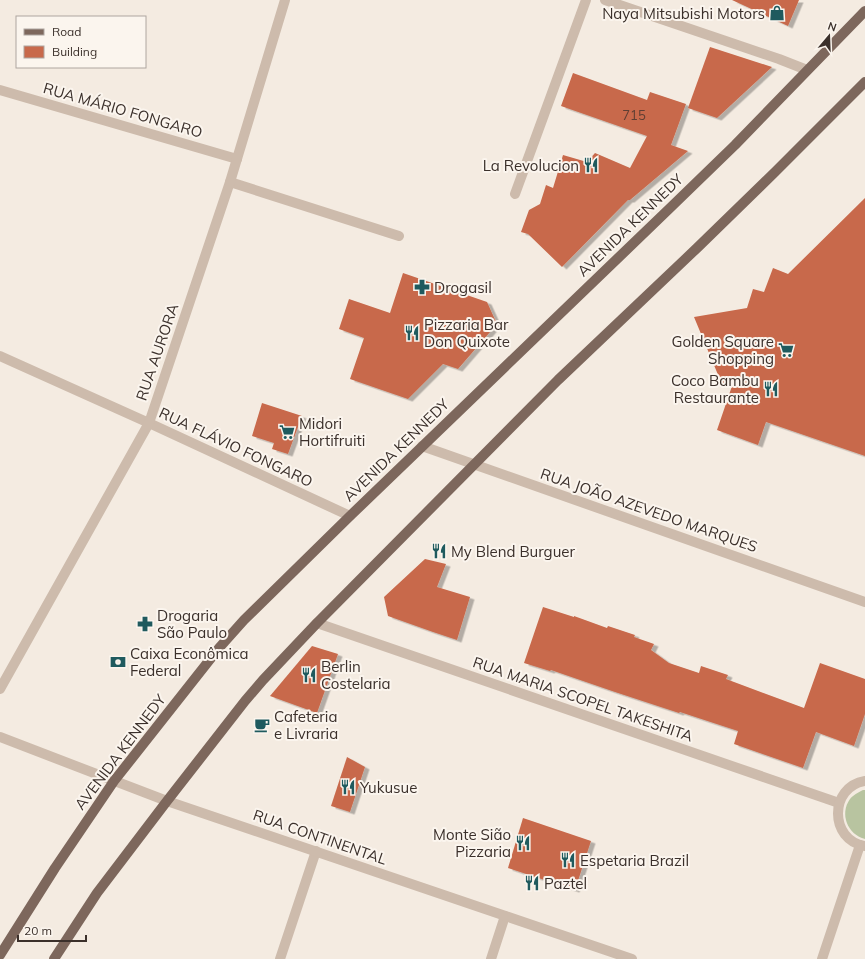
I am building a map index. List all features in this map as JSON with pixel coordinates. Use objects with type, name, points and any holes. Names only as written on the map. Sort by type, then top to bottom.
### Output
[{"type":"main road","name":"AVENIDA KENNEDY","points":[[0,955],[55,868],[114,781],[219,648],[244,620],[422,446],[670,208],[865,11]]},
{"type":"main road","points":[[54,959],[98,893],[166,801],[263,680],[316,623],[473,464],[558,380],[758,189],[865,82]]},
{"type":"street","name":"RUA AURORA","points":[[0,689],[149,423],[230,182],[285,0]]},
{"type":"street","points":[[515,194],[586,0]]},
{"type":"street","points":[[605,0],[779,59],[807,70]]},
{"type":"street","name":"RUA MÁRIO FONGARO","points":[[0,90],[237,159]]},
{"type":"street","points":[[230,182],[399,236]]},
{"type":"street","name":"RUA FLÁVIO FONGARO","points":[[0,356],[350,516]]},
{"type":"street","name":"RUA JOÃO AZEVEDO MARQUES","points":[[422,446],[865,602]]},
{"type":"street","name":"RUA MARIA SCOPEL TAKESHITA","points":[[316,623],[839,803]]},
{"type":"street","name":"RUA CONTINENTAL","points":[[0,737],[166,801],[632,959]]},
{"type":"street","points":[[822,959],[862,846],[851,841],[839,824],[839,803],[844,794],[852,786],[865,781]]},
{"type":"street","points":[[280,959],[316,851]]},
{"type":"street","points":[[491,959],[505,916]]},
{"type":"green space","points":[[865,790],[865,839],[859,837],[850,829],[845,817],[845,811],[850,799]]},
{"type":"building","name":"Naya Mitsubishi Motors","points":[[732,0],[799,0],[788,26]]},
{"type":"building","points":[[710,47],[772,67],[717,118],[688,108]]},
{"type":"building","points":[[573,73],[647,100],[650,92],[686,104],[671,145],[688,151],[630,200],[628,200],[562,267],[528,234],[521,232],[529,210],[540,204],[546,185],[553,188],[563,155],[587,162],[595,153],[630,168],[647,136],[561,106]]},
{"type":"building","name":"Golden Square Shopping","points":[[865,198],[865,456],[766,422],[758,445],[717,430],[732,386],[721,382],[694,317],[747,308],[753,289],[764,292],[773,268],[788,274]]},
{"type":"building","points":[[403,273],[487,302],[497,324],[458,369],[443,364],[408,399],[350,379],[364,338],[339,329],[349,299],[390,313]]},
{"type":"building","points":[[262,403],[302,416],[288,454],[272,449],[274,443],[252,436]]},
{"type":"building","points":[[425,559],[446,564],[437,587],[470,597],[457,640],[388,616],[384,597]]},
{"type":"building","points":[[543,607],[607,628],[608,626],[635,635],[634,637],[654,644],[651,650],[669,663],[699,673],[701,666],[728,675],[726,679],[804,708],[820,663],[865,679],[865,714],[854,746],[816,732],[803,768],[734,744],[738,731],[551,670],[550,671],[524,663]]},
{"type":"building","name":"Berlin Costelaria","points":[[312,646],[338,654],[317,713],[270,696]]},
{"type":"building","name":"Yukusue","points":[[347,757],[365,767],[350,812],[331,806]]},
{"type":"building","points":[[523,818],[591,841],[575,890],[508,868]]},
{"type":"place","name":"Naya Mitsubishi Motors","points":[[777,13]]},
{"type":"place","name":"La Revolucion","points":[[591,165]]},
{"type":"place","name":"Drogasil","points":[[422,287]]},
{"type":"place","name":"Pizzaria Bar Don Quixote","points":[[412,333]]},
{"type":"place","name":"Golden Square Shopping","points":[[786,350]]},
{"type":"place","name":"Coco Bambu Restaurante","points":[[771,389]]},
{"type":"place","name":"Midori Hortifruiti","points":[[287,432]]},
{"type":"place","name":"My Blend Burguer","points":[[439,551]]},
{"type":"place","name":"Drogaria São Paulo","points":[[145,624]]},
{"type":"place","name":"Caixa Econômica Federal","points":[[118,662]]},
{"type":"place","name":"Berlin Costelaria","points":[[309,675]]},
{"type":"place","name":"Cafeteria e Livraria","points":[[262,725]]},
{"type":"place","name":"Yukusue","points":[[348,787]]},
{"type":"place","name":"Monte Sião Pizzaria","points":[[523,843]]},
{"type":"place","name":"Espetaria Brazil","points":[[568,860]]},
{"type":"place","name":"Paztel","points":[[532,883]]}]
